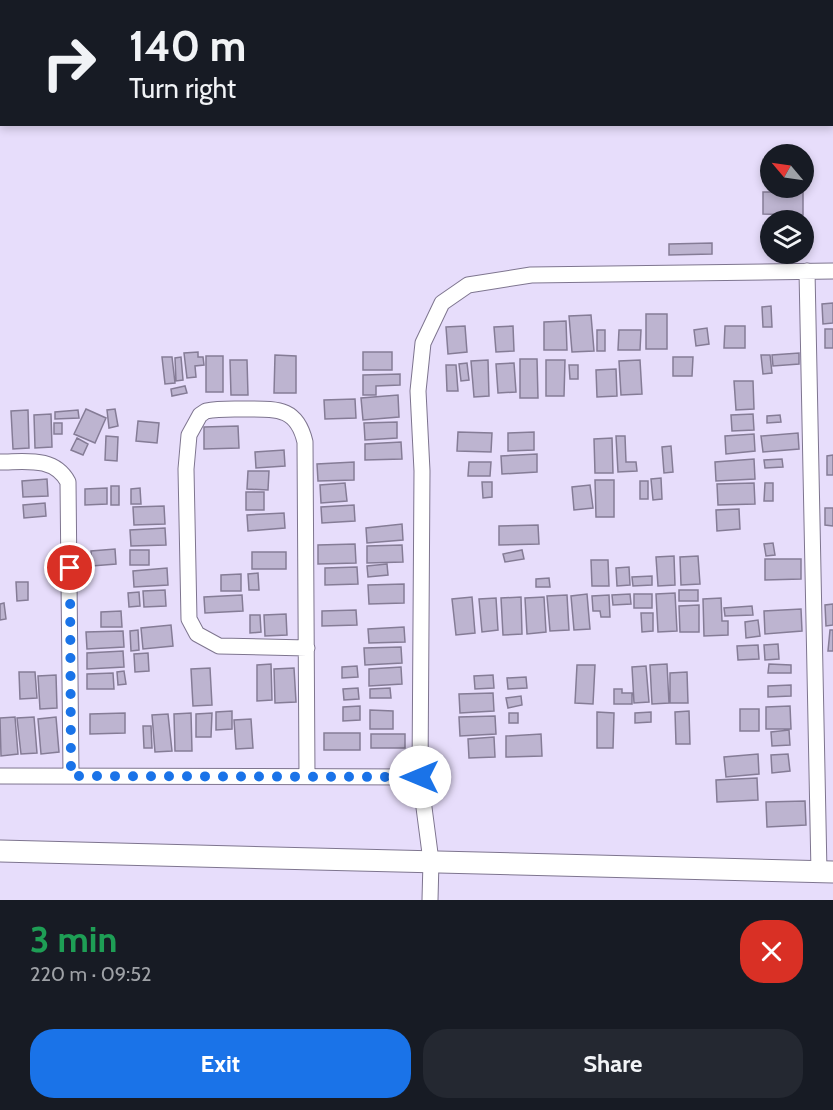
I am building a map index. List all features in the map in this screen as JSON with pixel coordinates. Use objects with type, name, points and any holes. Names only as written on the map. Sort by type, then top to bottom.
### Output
[{"type":"street","points":[[0,851],[826,872],[807,271]]},
{"type":"street","points":[[430,900],[431,861],[420,777],[422,471],[418,391],[423,343],[442,303],[468,285],[531,274],[833,271]]},
{"type":"street","points":[[307,648],[219,646],[197,634],[189,619],[186,469],[189,435],[200,416],[206,411],[275,409],[296,420],[302,429],[305,442],[307,648],[307,776]]},
{"type":"street","points":[[0,462],[47,464],[57,468],[68,482],[71,776]]},
{"type":"street","points":[[0,776],[420,777]]},
{"type":"building","points":[[763,198],[803,198],[803,210],[763,210]]},
{"type":"building","points":[[712,243],[712,254],[669,255],[669,244]]},
{"type":"building","points":[[833,303],[833,323],[823,324],[822,304]]},
{"type":"building","points":[[771,306],[772,327],[763,327],[762,307]]},
{"type":"building","points":[[646,314],[667,314],[667,349],[646,349]]},
{"type":"building","points":[[591,315],[594,351],[572,352],[569,316]]},
{"type":"building","points":[[566,321],[567,350],[544,350],[544,322]]},
{"type":"building","points":[[465,326],[467,352],[448,354],[446,327]]},
{"type":"building","points":[[513,326],[514,351],[496,352],[494,327]]},
{"type":"building","points":[[725,326],[745,326],[745,348],[724,348]]},
{"type":"building","points":[[707,328],[709,344],[696,346],[694,330]]},
{"type":"building","points":[[825,329],[833,329],[833,348],[825,348]]},
{"type":"building","points":[[597,330],[605,330],[605,351],[597,351]]},
{"type":"building","points":[[619,330],[641,330],[640,350],[618,350]]},
{"type":"building","points":[[198,352],[198,357],[203,357],[204,365],[195,366],[196,377],[187,378],[184,353]]},
{"type":"building","points":[[363,352],[392,352],[392,370],[363,370]]},
{"type":"building","points":[[799,353],[799,364],[773,366],[772,355]]},
{"type":"building","points":[[275,355],[296,356],[296,393],[274,393]]},
{"type":"building","points":[[761,355],[770,355],[772,373],[763,374]]},
{"type":"building","points":[[206,356],[223,356],[223,392],[206,392]]},
{"type":"building","points":[[162,357],[172,357],[175,383],[165,384]]},
{"type":"building","points":[[181,357],[183,380],[176,381],[175,358]]},
{"type":"building","points":[[673,357],[693,357],[692,376],[673,376]]},
{"type":"building","points":[[520,359],[537,359],[538,398],[520,398]]},
{"type":"building","points":[[230,360],[247,360],[248,395],[231,395]]},
{"type":"building","points":[[488,360],[489,396],[474,397],[471,361]]},
{"type":"building","points":[[546,360],[565,360],[564,396],[546,396]]},
{"type":"building","points":[[640,360],[642,394],[621,395],[619,361]]},
{"type":"building","points":[[467,363],[469,380],[461,381],[459,364]]},
{"type":"building","points":[[514,363],[516,392],[498,393],[496,364]]},
{"type":"building","points":[[446,365],[456,365],[458,391],[447,391]]},
{"type":"building","points":[[569,365],[578,365],[578,379],[570,379]]},
{"type":"building","points":[[616,369],[617,396],[597,397],[596,370]]},
{"type":"building","points":[[400,374],[400,385],[376,386],[376,395],[363,395],[363,375]]},
{"type":"building","points":[[734,381],[753,381],[754,409],[736,410]]},
{"type":"building","points":[[185,386],[187,393],[172,396],[171,389]]},
{"type":"building","points":[[398,395],[399,417],[363,420],[361,398]]},
{"type":"building","points":[[355,399],[356,418],[325,419],[324,400]]},
{"type":"building","points":[[86,409],[106,418],[95,443],[74,434]]},
{"type":"building","points":[[115,409],[118,426],[109,428],[107,410]]},
{"type":"building","points":[[28,410],[29,448],[13,449],[11,411]]},
{"type":"building","points":[[78,410],[79,418],[55,419],[55,412]]},
{"type":"building","points":[[51,414],[52,447],[35,448],[34,415]]},
{"type":"building","points":[[753,414],[754,430],[732,431],[731,415]]},
{"type":"building","points":[[780,415],[781,422],[767,423],[767,416]]},
{"type":"building","points":[[138,421],[159,423],[157,443],[136,441]]},
{"type":"building","points":[[397,422],[397,438],[365,440],[364,423]]},
{"type":"building","points":[[54,423],[62,423],[62,434],[54,434]]},
{"type":"building","points":[[238,426],[239,448],[204,449],[204,427]]},
{"type":"building","points":[[458,432],[492,433],[491,452],[457,451]]},
{"type":"building","points":[[534,432],[534,450],[508,451],[508,433]]},
{"type":"building","points":[[798,433],[799,449],[763,452],[761,436]]},
{"type":"building","points":[[754,434],[755,451],[726,454],[725,436]]},
{"type":"building","points":[[106,436],[118,437],[117,461],[105,460]]},
{"type":"building","points":[[616,436],[625,436],[626,462],[636,462],[637,471],[618,472]]},
{"type":"building","points":[[77,438],[88,444],[83,455],[71,450]]},
{"type":"building","points":[[612,438],[613,473],[595,473],[594,439]]},
{"type":"building","points":[[401,442],[402,459],[365,460],[365,444]]},
{"type":"building","points":[[671,446],[673,472],[664,473],[662,447]]},
{"type":"building","points":[[284,450],[285,466],[256,468],[255,452]]},
{"type":"building","points":[[537,454],[537,472],[502,474],[501,456]]},
{"type":"building","points":[[833,455],[833,475],[827,475],[827,456]]},
{"type":"building","points":[[754,459],[755,479],[716,481],[715,462]]},
{"type":"building","points":[[782,459],[783,467],[765,468],[764,460]]},
{"type":"building","points":[[354,462],[354,480],[318,481],[317,464]]},
{"type":"building","points":[[469,462],[491,462],[490,476],[468,476]]},
{"type":"building","points":[[248,471],[269,471],[268,490],[247,489]]},
{"type":"building","points":[[661,478],[662,499],[653,500],[651,479]]},
{"type":"building","points":[[47,479],[48,496],[23,497],[22,481]]},
{"type":"building","points":[[595,480],[614,480],[614,517],[596,517]]},
{"type":"building","points":[[640,481],[648,481],[648,499],[640,499]]},
{"type":"building","points":[[482,482],[492,482],[492,497],[483,498]]},
{"type":"building","points":[[345,483],[347,501],[321,503],[320,485]]},
{"type":"building","points":[[754,483],[755,504],[718,505],[717,484]]},
{"type":"building","points":[[765,483],[773,483],[773,501],[764,501]]},
{"type":"building","points":[[590,485],[593,508],[574,510],[572,487]]},
{"type":"building","points":[[111,486],[119,486],[119,505],[111,505]]},
{"type":"building","points":[[107,488],[107,504],[85,505],[85,489]]},
{"type":"building","points":[[140,488],[141,504],[131,504],[131,489]]},
{"type":"building","points":[[246,492],[264,492],[264,510],[246,510]]},
{"type":"building","points":[[45,503],[46,516],[24,518],[23,505]]},
{"type":"building","points":[[354,505],[355,521],[322,523],[321,507]]},
{"type":"building","points":[[164,506],[165,524],[134,525],[133,507]]},
{"type":"building","points":[[825,508],[833,508],[833,526],[825,525]]},
{"type":"building","points":[[739,509],[740,529],[717,531],[716,510]]},
{"type":"building","points":[[284,513],[285,528],[248,531],[247,515]]},
{"type":"building","points":[[402,524],[403,540],[367,543],[366,528]]},
{"type":"building","points":[[538,525],[539,544],[499,545],[499,526]]},
{"type":"building","points":[[165,528],[166,545],[131,546],[130,530]]},
{"type":"building","points":[[773,543],[775,555],[766,556],[764,544]]},
{"type":"building","points":[[355,544],[356,563],[318,564],[318,545]]},
{"type":"building","points":[[402,545],[403,562],[367,563],[367,546]]},
{"type":"building","points":[[115,549],[116,564],[92,566],[91,551]]},
{"type":"building","points":[[130,550],[149,550],[149,565],[130,565]]},
{"type":"building","points":[[522,550],[524,559],[505,562],[503,554]]},
{"type":"building","points":[[252,552],[286,552],[286,569],[252,569]]},
{"type":"building","points":[[674,556],[675,585],[658,586],[656,557]]},
{"type":"building","points":[[698,556],[700,584],[681,585],[680,557]]},
{"type":"building","points":[[765,559],[801,559],[801,579],[765,580]]},
{"type":"building","points":[[591,560],[608,560],[609,586],[592,586]]},
{"type":"building","points":[[387,564],[388,575],[368,577],[367,566]]},
{"type":"building","points":[[357,567],[358,584],[325,585],[325,568]]},
{"type":"building","points":[[629,567],[630,585],[617,586],[616,568]]},
{"type":"building","points":[[167,568],[168,585],[134,587],[133,571]]},
{"type":"building","points":[[258,573],[259,590],[249,590],[248,574]]},
{"type":"building","points":[[241,574],[241,591],[221,591],[221,575]]},
{"type":"building","points":[[652,576],[652,585],[633,586],[632,577]]},
{"type":"building","points":[[549,578],[550,587],[536,587],[536,579]]},
{"type":"building","points":[[16,582],[28,582],[28,600],[17,601]]},
{"type":"building","points":[[404,584],[404,603],[369,604],[368,585]]},
{"type":"building","points":[[165,590],[166,606],[144,607],[143,591]]},
{"type":"building","points":[[679,590],[698,590],[698,601],[679,601]]},
{"type":"building","points":[[139,592],[140,606],[129,607],[128,593]]},
{"type":"building","points":[[675,593],[677,631],[658,632],[656,594]]},
{"type":"building","points":[[587,594],[590,629],[574,630],[571,596]]},
{"type":"building","points":[[630,594],[631,604],[613,605],[612,595]]},
{"type":"building","points":[[634,594],[652,594],[652,608],[634,608]]},
{"type":"building","points":[[242,595],[243,611],[205,613],[204,597]]},
{"type":"building","points":[[567,595],[569,630],[550,631],[547,596]]},
{"type":"building","points":[[609,595],[610,617],[601,617],[600,611],[593,611],[592,596]]},
{"type":"building","points":[[472,597],[475,633],[456,635],[452,599]]},
{"type":"building","points":[[521,597],[522,634],[503,635],[501,598]]},
{"type":"building","points":[[544,597],[546,632],[527,634],[525,598]]},
{"type":"building","points":[[496,598],[498,630],[482,632],[479,599]]},
{"type":"building","points":[[721,598],[722,621],[728,621],[728,635],[704,636],[703,599]]},
{"type":"building","points":[[4,603],[6,619],[0,620],[0,604]]},
{"type":"building","points":[[833,604],[833,625],[826,626],[825,605]]},
{"type":"building","points":[[699,605],[699,632],[680,632],[679,606]]},
{"type":"building","points":[[752,606],[753,615],[725,616],[724,608]]},
{"type":"building","points":[[801,609],[802,631],[765,634],[764,611]]},
{"type":"building","points":[[356,610],[357,625],[322,626],[322,611]]},
{"type":"building","points":[[121,611],[122,627],[101,627],[101,612]]},
{"type":"building","points":[[641,613],[653,613],[653,631],[642,632]]},
{"type":"building","points":[[286,614],[287,635],[265,636],[264,615]]},
{"type":"building","points":[[250,615],[260,615],[261,632],[250,633]]},
{"type":"building","points":[[758,620],[760,636],[746,638],[745,622]]},
{"type":"building","points":[[171,625],[173,646],[143,649],[141,628]]},
{"type":"building","points":[[404,627],[405,642],[369,643],[368,629]]},
{"type":"building","points":[[138,630],[139,650],[131,651],[130,631]]},
{"type":"building","points":[[830,630],[833,630],[833,651],[828,651]]},
{"type":"building","points":[[123,631],[124,647],[87,649],[86,632]]},
{"type":"building","points":[[778,644],[779,659],[765,660],[764,645]]},
{"type":"building","points":[[758,645],[759,659],[738,660],[737,646]]},
{"type":"building","points":[[401,647],[402,663],[365,665],[364,648]]},
{"type":"building","points":[[123,651],[124,667],[87,669],[87,653]]},
{"type":"building","points":[[148,653],[149,671],[135,672],[134,654]]},
{"type":"building","points":[[271,664],[272,700],[257,701],[257,665]]},
{"type":"building","points":[[667,664],[669,703],[652,704],[650,665]]},
{"type":"building","points":[[769,664],[791,665],[791,673],[768,673]]},
{"type":"building","points":[[577,665],[595,665],[593,704],[575,703]]},
{"type":"building","points":[[357,666],[358,677],[342,678],[342,667]]},
{"type":"building","points":[[646,666],[649,702],[634,703],[632,667]]},
{"type":"building","points":[[401,667],[402,684],[369,686],[369,669]]},
{"type":"building","points":[[210,668],[212,705],[193,706],[191,669]]},
{"type":"building","points":[[294,668],[296,702],[275,703],[274,669]]},
{"type":"building","points":[[124,671],[126,684],[118,685],[117,672]]},
{"type":"building","points":[[19,672],[35,672],[37,698],[20,699]]},
{"type":"building","points":[[687,672],[688,703],[670,703],[670,673]]},
{"type":"building","points":[[113,673],[114,689],[87,689],[87,674]]},
{"type":"building","points":[[56,675],[57,708],[40,709],[38,676]]},
{"type":"building","points":[[493,675],[494,688],[475,689],[474,676]]},
{"type":"building","points":[[526,677],[527,688],[508,689],[507,678]]},
{"type":"building","points":[[791,685],[791,696],[768,697],[768,686]]},
{"type":"building","points":[[358,688],[359,699],[344,700],[343,689]]},
{"type":"building","points":[[390,688],[391,698],[370,698],[370,689]]},
{"type":"building","points":[[614,689],[622,689],[622,693],[632,693],[632,704],[614,704]]},
{"type":"building","points":[[493,693],[494,711],[460,713],[459,694]]},
{"type":"building","points":[[521,696],[522,705],[508,708],[506,698]]},
{"type":"building","points":[[360,706],[360,720],[343,721],[343,707]]},
{"type":"building","points":[[790,706],[791,729],[766,729],[766,707]]},
{"type":"building","points":[[740,709],[759,709],[759,731],[740,731]]},
{"type":"building","points":[[370,710],[393,711],[393,729],[370,729]]},
{"type":"building","points":[[232,711],[232,729],[216,730],[216,712]]},
{"type":"building","points":[[689,711],[690,744],[676,744],[675,712]]},
{"type":"building","points":[[597,712],[614,713],[613,748],[597,748]]},
{"type":"building","points":[[651,712],[651,722],[635,723],[635,713]]},
{"type":"building","points":[[125,713],[125,733],[90,734],[90,714]]},
{"type":"building","points":[[191,713],[192,751],[175,751],[174,714]]},
{"type":"building","points":[[212,713],[211,737],[196,737],[196,714]]},
{"type":"building","points":[[509,713],[518,713],[518,723],[509,723]]},
{"type":"building","points":[[168,714],[172,751],[155,752],[152,715]]},
{"type":"building","points":[[495,716],[496,734],[460,736],[459,717]]},
{"type":"building","points":[[15,717],[18,754],[1,756],[0,718]]},
{"type":"building","points":[[34,717],[37,753],[21,754],[17,718]]},
{"type":"building","points":[[56,717],[59,752],[41,754],[38,719]]},
{"type":"building","points":[[251,719],[253,748],[236,749],[234,720]]},
{"type":"building","points":[[143,726],[151,726],[152,748],[144,748]]},
{"type":"building","points":[[789,730],[790,745],[772,746],[771,732]]},
{"type":"building","points":[[324,733],[360,733],[360,750],[324,750]]},
{"type":"building","points":[[371,734],[405,734],[405,748],[371,748]]},
{"type":"building","points":[[541,734],[542,756],[506,757],[506,736]]},
{"type":"building","points":[[494,737],[495,757],[469,758],[468,739]]},
{"type":"building","points":[[758,754],[759,774],[726,777],[724,757]]},
{"type":"building","points":[[788,754],[790,771],[772,773],[771,755]]},
{"type":"building","points":[[757,778],[758,800],[717,802],[716,780]]},
{"type":"building","points":[[805,801],[806,825],[767,827],[766,802]]},
{"type":"route","points":[[70,568],[71,776],[420,777]]}]
